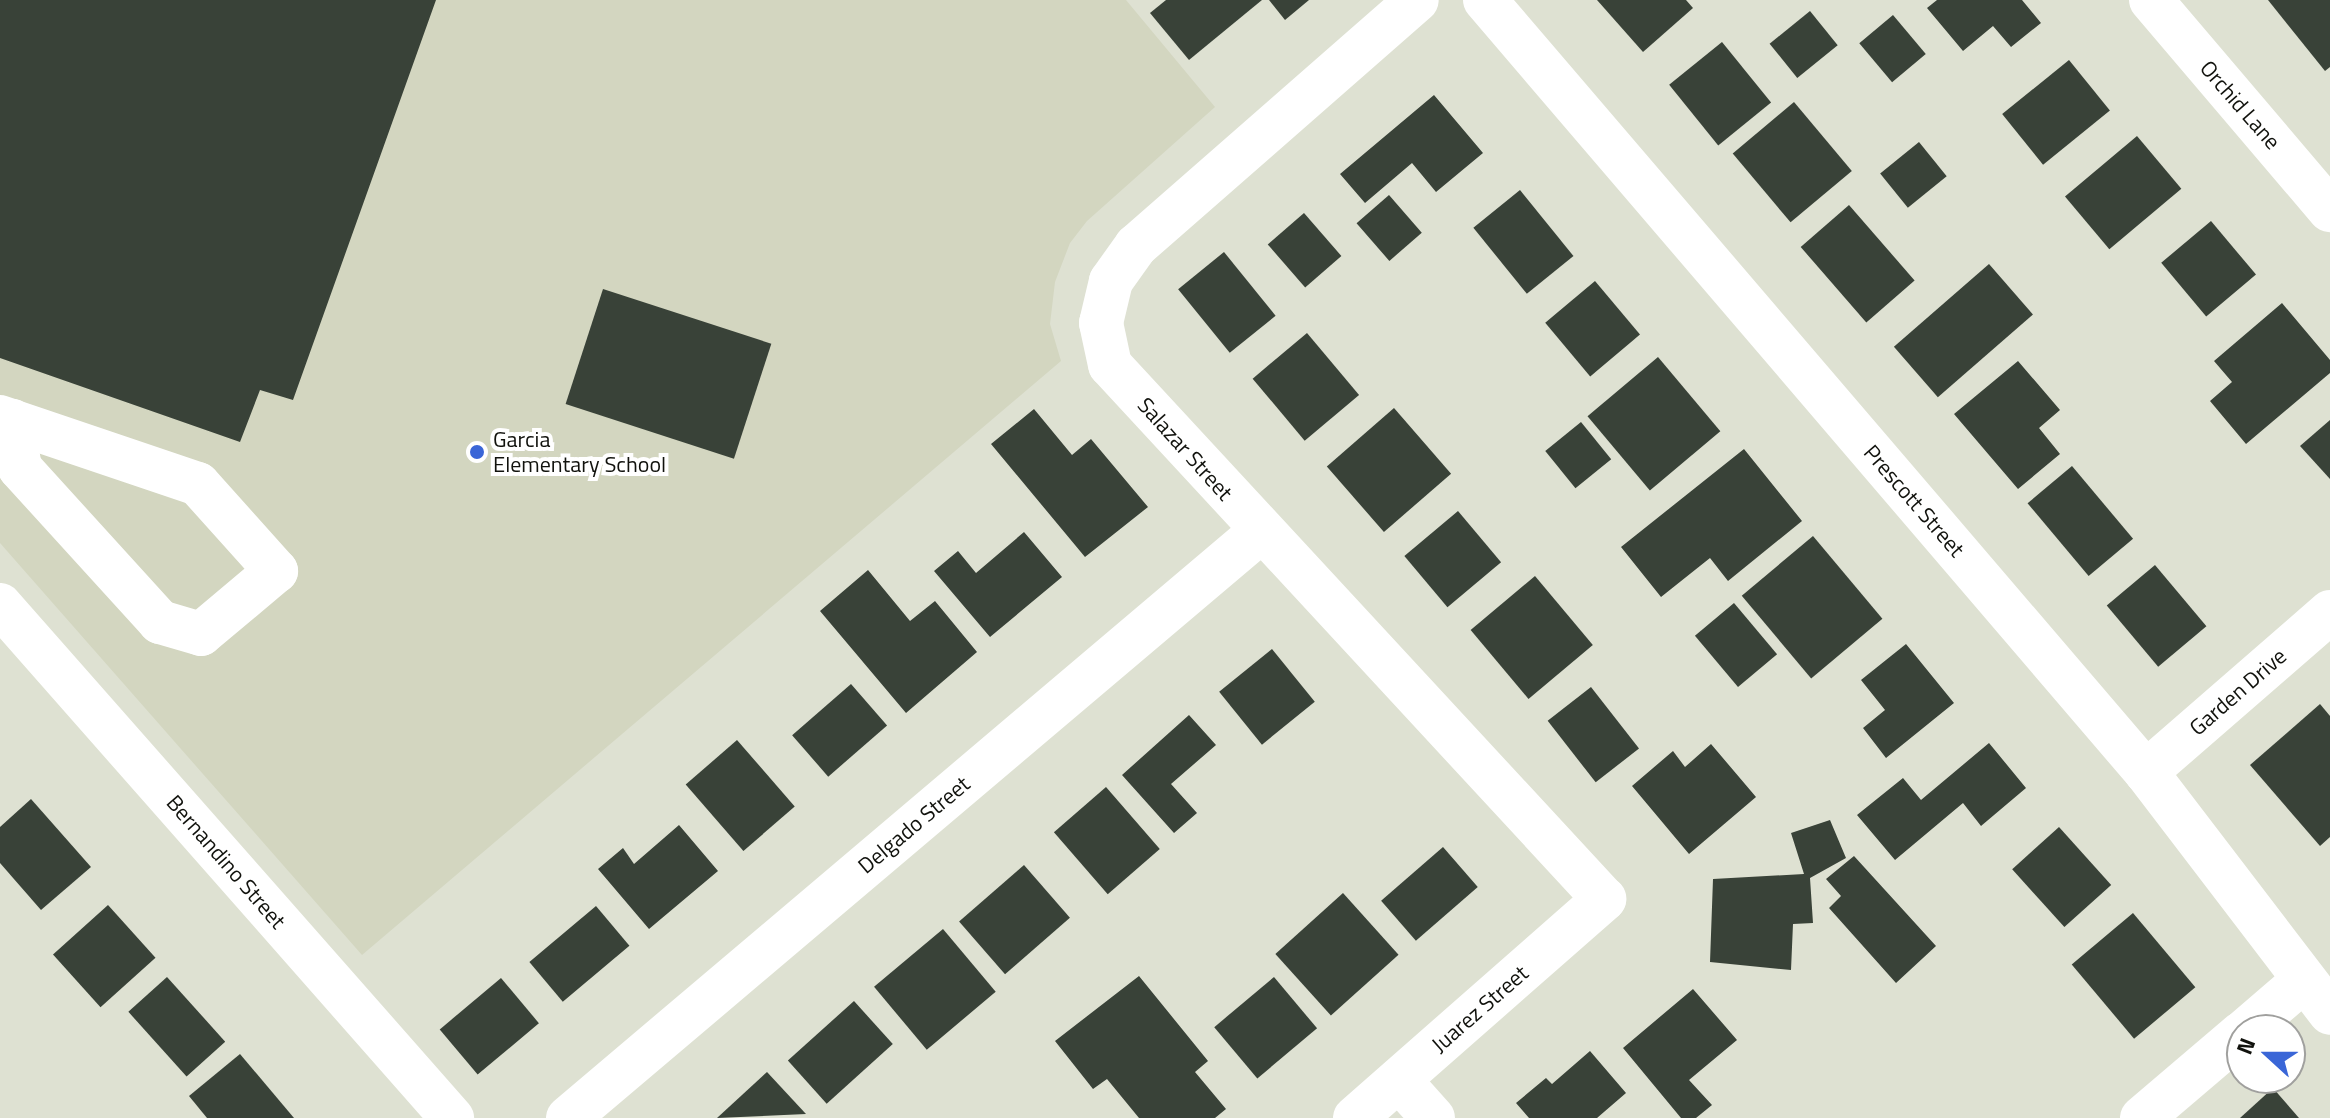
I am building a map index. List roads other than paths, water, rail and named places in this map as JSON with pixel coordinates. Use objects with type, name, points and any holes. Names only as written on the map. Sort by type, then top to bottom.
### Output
[{"type":"street","name":"Salazar Street","points":[[1417,0],[1136,246],[1111,281],[1101,323],[1110,365],[1260,532],[1604,899]]},
{"type":"street","name":"Prescott Street","points":[[1485,0],[2146,772],[2316,997]]},
{"type":"street","name":"Orchid Lane","points":[[2151,0],[2330,210]]},
{"type":"street","points":[[6,419],[198,484],[276,571],[201,634],[160,622],[20,468],[6,419]]},
{"type":"street","name":"Delgado Street","points":[[568,1118],[1260,532]]},
{"type":"street","name":"Bernandino Street","points":[[0,605],[452,1118]]},
{"type":"street","name":"Garden Drive","points":[[2146,772],[2330,612]]},
{"type":"street","name":"Juarez Street","points":[[1355,1118],[1604,899]]},
{"type":"street","points":[[2281,1014],[2316,997]]},
{"type":"street","points":[[2142,1118],[2226,1047]]},
{"type":"street","points":[[1399,1080],[1433,1118]]},
{"type":"place","name":"Garcia Elementary School","points":[[477,452]]}]
